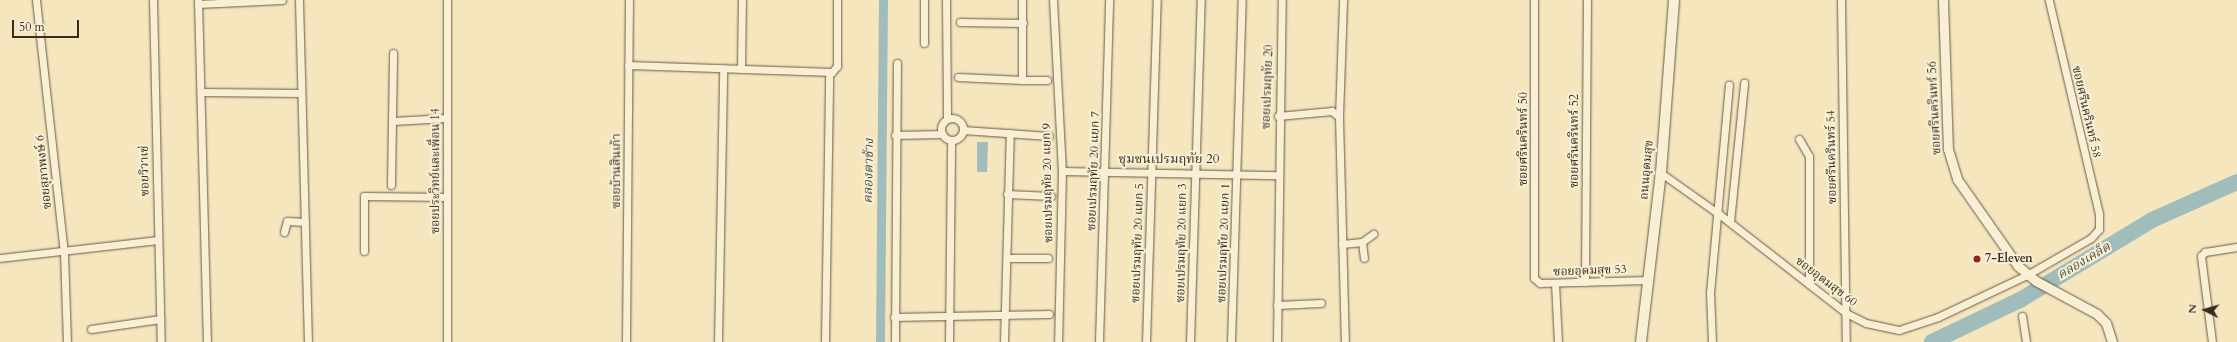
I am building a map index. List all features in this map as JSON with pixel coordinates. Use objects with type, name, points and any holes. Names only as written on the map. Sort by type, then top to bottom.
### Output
[{"type":"main road","name":"ถนนอุดมสุข","points":[[1641,342],[1660,174],[1674,0]]},
{"type":"street","name":"ซอยสุภาพงษ์ 6","points":[[36,0],[64,253],[67,342]]},
{"type":"street","name":"ซอยวิวาเช่","points":[[153,0],[157,240],[161,342]]},
{"type":"street","points":[[207,342],[198,2],[282,0]]},
{"type":"street","points":[[299,0],[308,342]]},
{"type":"street","name":"ซอยประวิทย์และเพื่อน 14","points":[[447,0],[447,342]]},
{"type":"street","name":"ซอยบ้านสินเก้า","points":[[626,342],[629,0]]},
{"type":"street","points":[[742,0],[742,69]]},
{"type":"street","points":[[628,65],[724,70],[742,69],[829,72],[837,66],[837,0]]},
{"type":"street","points":[[924,0],[924,44]]},
{"type":"street","points":[[942,134],[947,119],[946,0]]},
{"type":"street","points":[[1022,0],[1022,80]]},
{"type":"street","name":"ซอยเปรมฤทัย 20 แยก 9","points":[[1053,0],[1062,171],[1058,342]]},
{"type":"street","name":"ซอยเปรมฤทัย 20 แยก 7","points":[[1099,342],[1109,0]]},
{"type":"street","name":"ซอยเปรมฤทัย 20 แยก 5","points":[[1146,342],[1157,0]]},
{"type":"street","name":"ซอยเปรมฤทัย 20 แยก 3","points":[[1190,342],[1194,174],[1201,0]]},
{"type":"street","name":"ซอยเปรมฤทัย 20 แยก 1","points":[[1231,342],[1242,0]]},
{"type":"street","name":"ซอยเปรมฤทัย 20","points":[[1277,342],[1277,175],[1282,0]]},
{"type":"street","points":[[1343,0],[1339,117],[1345,342]]},
{"type":"street","name":"ซอยศรีนครินทร์ 50","points":[[1534,0],[1534,278]]},
{"type":"street","name":"ซอยศรีนครินทร์ 52","points":[[1585,282],[1588,0]]},
{"type":"street","name":"ซอยศรีนครินทร์ 54","points":[[1841,0],[1846,342]]},
{"type":"street","name":"ซอยศรีนครินทร์ 56","points":[[1943,0],[1948,149],[1952,170],[2027,275],[2097,314],[2108,326],[2112,342]]},
{"type":"street","name":"ซอยศรีนครินทร์ 58","points":[[2049,0],[2099,229]]},
{"type":"street","points":[[960,22],[1022,23]]},
{"type":"street","points":[[391,185],[393,53]]},
{"type":"street","points":[[895,342],[897,63]]},
{"type":"street","points":[[718,342],[724,70]]},
{"type":"street","points":[[826,342],[829,72]]},
{"type":"street","points":[[958,77],[1047,80]]},
{"type":"street","points":[[1730,222],[1744,83]]},
{"type":"street","points":[[1712,342],[1710,293],[1716,212],[1729,85]]},
{"type":"street","points":[[201,92],[301,93]]},
{"type":"street","points":[[1278,116],[1332,111],[1339,117]]},
{"type":"street","points":[[393,121],[447,118]]},
{"type":"street","points":[[947,119],[958,120],[963,130],[961,136],[951,140]]},
{"type":"street","points":[[963,130],[1049,136]]},
{"type":"street","points":[[1004,342],[1010,133]]},
{"type":"street","points":[[896,135],[942,134],[951,140]]},
{"type":"street","points":[[1799,139],[1809,156],[1809,284]]},
{"type":"street","points":[[949,342],[951,140]]},
{"type":"street","points":[[1062,171],[1277,175]]},
{"type":"street","name":"ซอยอุดมสุข 60","points":[[1660,174],[1730,222],[1846,313],[1886,329],[1908,329],[2027,275],[2090,238],[2099,229]]},
{"type":"street","points":[[1008,194],[1051,196]]},
{"type":"street","points":[[364,251],[364,196],[447,197]]},
{"type":"street","points":[[284,232],[287,221],[305,222]]},
{"type":"street","points":[[1342,244],[1362,242],[1373,234]]},
{"type":"street","points":[[0,258],[64,253],[157,240]]},
{"type":"street","points":[[1362,242],[1364,258]]},
{"type":"street","points":[[2212,342],[2201,256],[2205,252],[2237,247]]},
{"type":"street","points":[[1007,258],[1048,258]]},
{"type":"street","name":"ซอยอุดมสุข 53","points":[[1534,278],[1540,283],[1648,280]]},
{"type":"street","points":[[1555,283],[1558,342]]},
{"type":"street","points":[[1277,305],[1321,303]]},
{"type":"street","points":[[894,316],[1049,314]]},
{"type":"street","points":[[2022,316],[2026,342]]},
{"type":"street","points":[[91,329],[160,319]]},
{"type":"water","points":[[977,142],[988,142],[987,172],[977,172]]},
{"type":"waterway","name":"คลองตาช้าง","points":[[880,342],[883,0]]},
{"type":"waterway","name":"คลองเคล็ด","points":[[1932,342],[2020,300],[2152,220],[2237,182]]},
{"type":"place","name":"7-Eleven","points":[[1977,259]]},
{"type":"district","name":"ชุมชนเปรมฤทัย 20","points":[[1169,159]]}]
